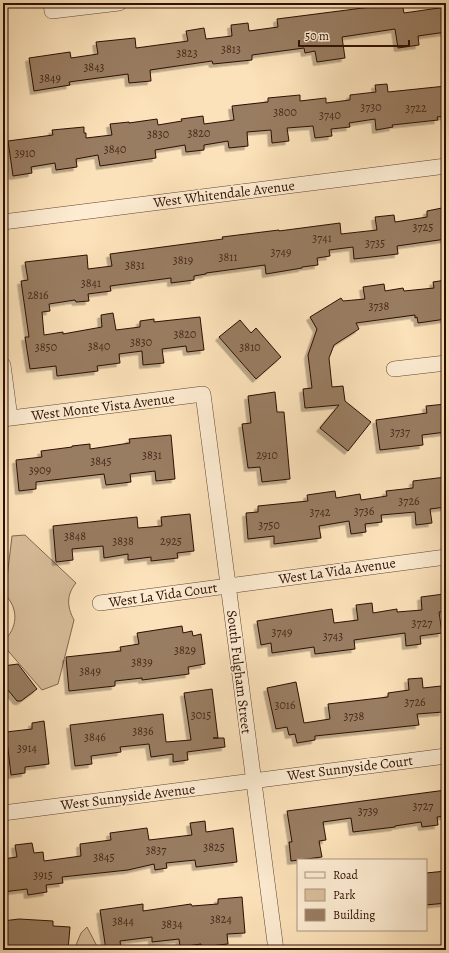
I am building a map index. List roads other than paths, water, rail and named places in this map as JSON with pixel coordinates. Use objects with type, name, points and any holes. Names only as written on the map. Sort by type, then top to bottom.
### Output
[{"type":"street","points":[[52,7],[120,3]]},
{"type":"street","name":"West Whitendale Avenue","points":[[3,222],[446,166]]},
{"type":"street","points":[[394,370],[446,362]]},
{"type":"street","points":[[3,365],[7,419]]},
{"type":"street","name":"West Monte Vista Avenue","points":[[7,419],[203,394]]},
{"type":"street","name":"South Fulgham Street","points":[[203,394],[276,950]]},
{"type":"street","name":"West La Vida Avenue","points":[[227,586],[446,557]]},
{"type":"street","name":"West La Vida Court","points":[[100,603],[227,586]]},
{"type":"street","name":"West Sunnyside Court","points":[[253,780],[446,756]]},
{"type":"street","name":"West Sunnyside Avenue","points":[[3,813],[253,780]]}]
